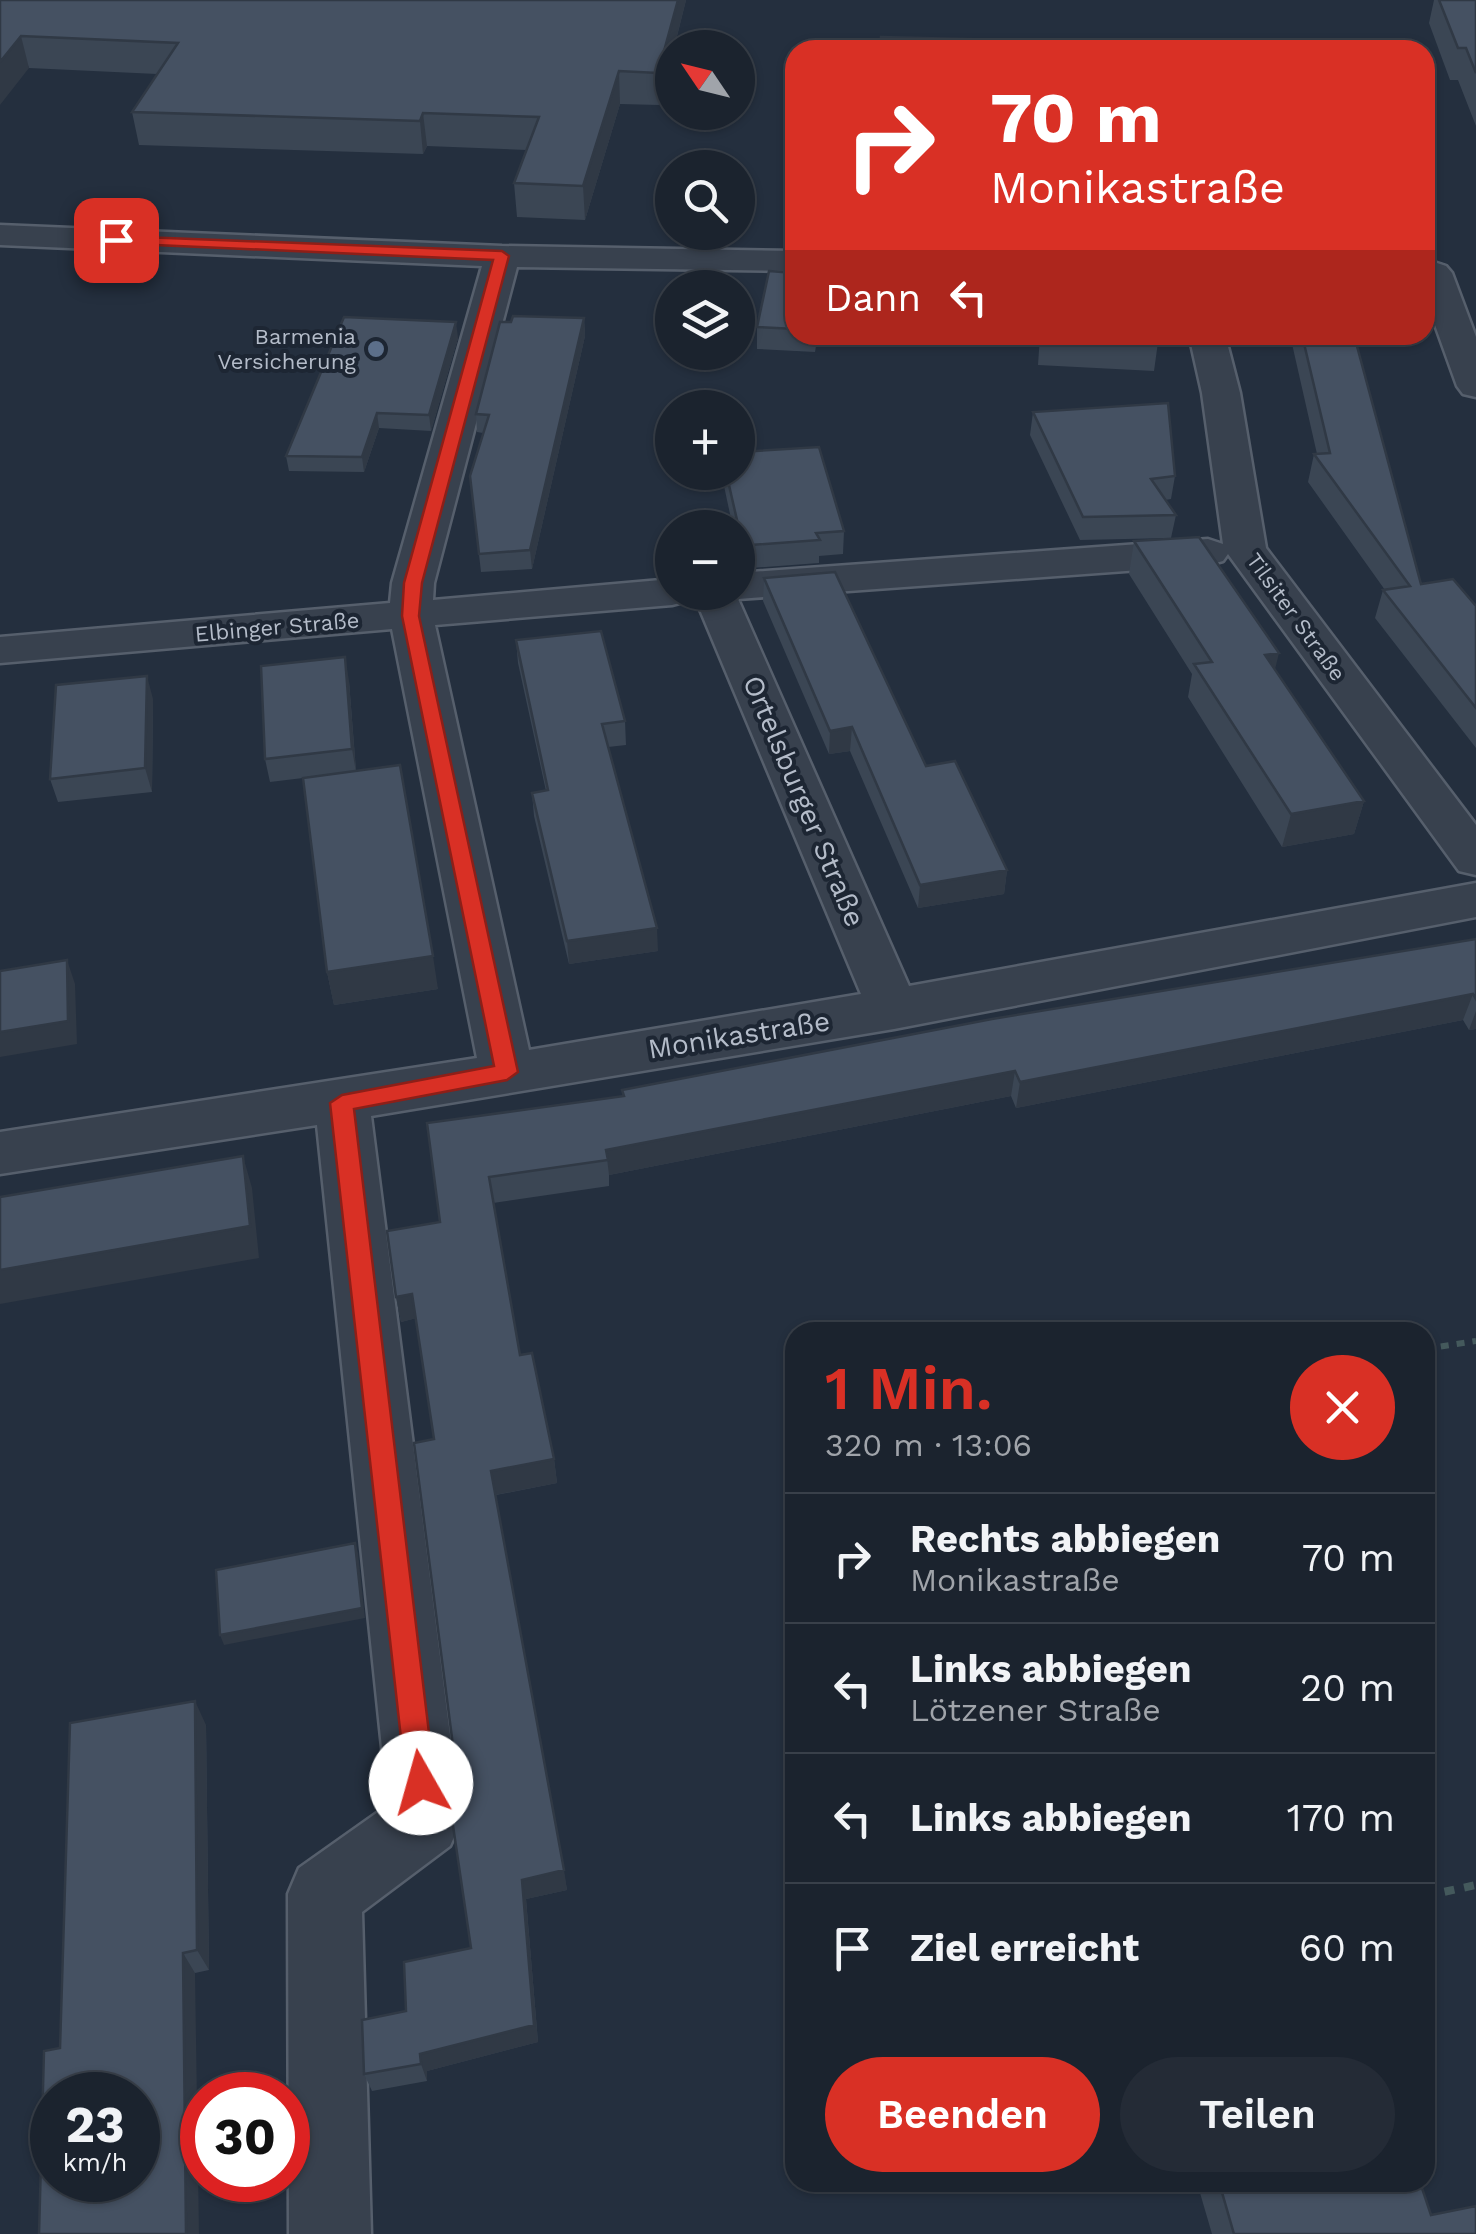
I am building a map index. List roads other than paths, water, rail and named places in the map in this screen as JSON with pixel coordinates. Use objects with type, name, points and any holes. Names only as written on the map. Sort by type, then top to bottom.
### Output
[{"type":"street","points":[[0,235],[502,256],[785,261]]},
{"type":"street","points":[[502,256],[413,583],[410,616],[507,1072]]},
{"type":"street","points":[[1435,273],[1476,275]]},
{"type":"street","points":[[1435,285],[1476,386]]},
{"type":"street","name":"Tilsiter Straße","points":[[1209,345],[1244,549],[1476,859]]},
{"type":"street","points":[[755,585],[1244,549]]},
{"type":"street","name":"Elbinger Straße","points":[[0,650],[655,594]]},
{"type":"street","name":"Ortelsburger Straße","points":[[722,610],[894,1010]]},
{"type":"street","name":"Monikastraße","points":[[0,1154],[342,1103],[507,1072],[894,1010],[1476,900]]},
{"type":"street","points":[[330,2234],[324,1894],[425,1821],[342,1103]]},
{"type":"place","name":"Barmenia Versicherung","points":[[376,349]]}]
